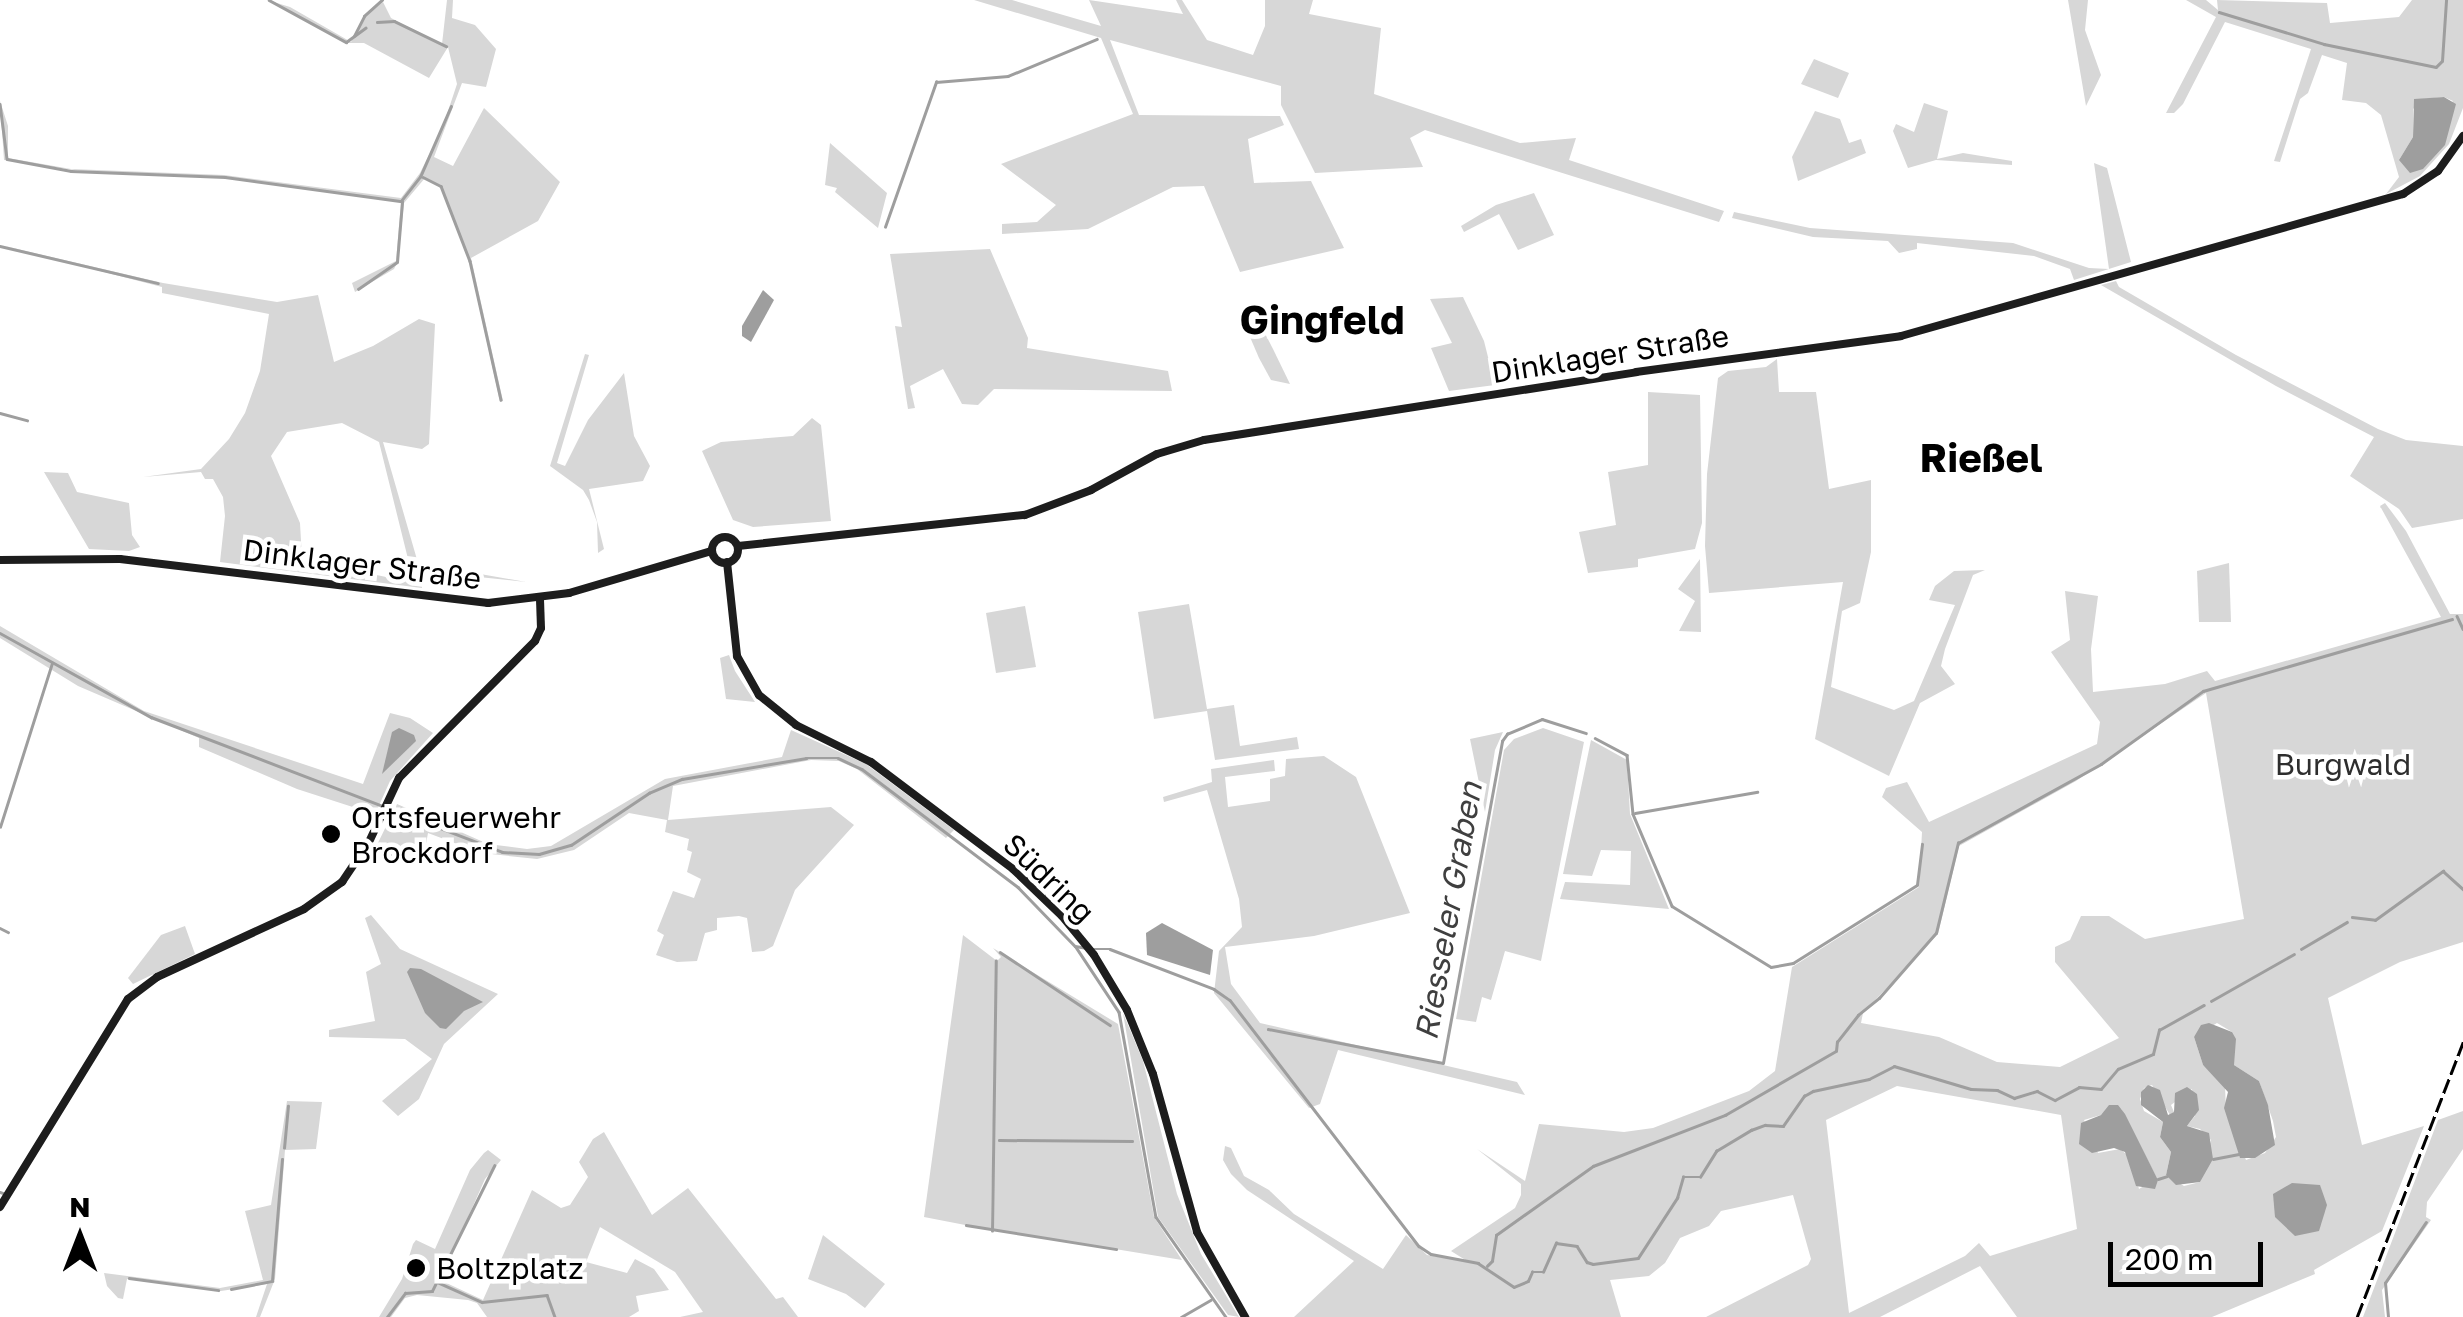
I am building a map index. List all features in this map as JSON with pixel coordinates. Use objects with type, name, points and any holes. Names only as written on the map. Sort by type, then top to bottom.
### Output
[{"type":"main road","name":"Dinklager Straße","points":[[738,546],[1025,515],[1091,490],[1157,454],[1204,440],[1636,372],[1902,336],[2403,194],[2438,171],[2463,136]]},
{"type":"main road","points":[[721,537],[734,539],[738,546],[736,557],[727,562],[716,558],[712,551],[721,537]]},
{"type":"main road","name":"Dinklager Straße","points":[[0,560],[120,559],[457,601],[540,599],[712,551]]},
{"type":"main road","name":"Südring","points":[[727,562],[738,656],[759,695],[796,725],[871,762],[960,829],[1044,898],[1094,956],[1126,1010],[1153,1074],[1197,1232],[1244,1317]]},
{"type":"main road","points":[[0,1207],[132,994],[156,977],[319,900],[352,870],[407,768],[526,654],[541,628],[540,599]]},
{"type":"green space","points":[[267,0],[290,7],[351,42],[364,17],[383,2],[391,18],[442,44],[447,0],[453,0],[452,18],[475,25],[496,49],[486,87],[462,83],[434,157],[453,166],[484,108],[560,182],[538,221],[471,258],[503,401],[500,402],[469,260],[440,186],[425,178],[404,203],[398,261],[394,269],[355,292],[352,283],[396,261],[401,202],[212,176],[96,173],[4,160],[0,101],[8,126],[8,158],[71,169],[224,175],[401,198],[420,173],[442,129],[457,84],[448,47],[429,78],[364,43],[346,43]]},
{"type":"green space","points":[[974,0],[1012,0],[1101,26],[1089,0],[1183,14],[1176,0],[1182,0],[1207,40],[1253,55],[1265,26],[1265,0],[1313,0],[1309,14],[1381,28],[1374,94],[1520,143],[1576,138],[1569,160],[1724,211],[1719,222],[1425,130],[1410,138],[1423,167],[1315,173],[1281,105],[1281,86],[1110,40],[1139,115],[1280,116],[1284,125],[1248,139],[1254,183],[1311,181],[1344,248],[1240,272],[1204,186],[1173,187],[1088,229],[1002,234],[1002,224],[1037,222],[1056,205],[1001,164],[1133,114],[1101,38]]},
{"type":"green space","points":[[2068,0],[2088,0],[2085,30],[2101,75],[2086,106]]},
{"type":"green space","points":[[2186,0],[2206,0],[2218,10],[2217,0],[2327,3],[2330,23],[2399,17],[2412,0],[2463,0],[2463,108],[2449,144],[2420,176],[2386,194],[2399,177],[2381,115],[2366,103],[2342,100],[2347,63],[2322,55],[2308,93],[2300,99],[2280,162],[2274,161],[2311,49],[2225,22],[2183,104],[2174,113],[2166,113],[2216,17]],"holes":[[[2444,97],[2453,101],[2399,160],[2413,137],[2413,109],[2423,99]]]},
{"type":"green space","points":[[1814,59],[1849,73],[1838,98],[1801,84]]},
{"type":"green space","points":[[1924,103],[1948,111],[1937,159],[1963,153],[2012,161],[2012,165],[1936,160],[1908,168],[1893,131],[1896,124],[1914,132]]},
{"type":"green space","points":[[1815,111],[1840,119],[1849,143],[1861,139],[1866,153],[1798,181],[1792,157]]},
{"type":"green space","points":[[830,143],[887,193],[878,228],[835,192],[837,188],[825,185]]},
{"type":"green space","points":[[2094,163],[2107,168],[2131,262],[2109,269]]},
{"type":"green space","points":[[1534,193],[1554,235],[1518,250],[1499,214],[1464,232],[1461,226],[1496,205]]},
{"type":"green space","points":[[1734,212],[1810,228],[2013,243],[2089,268],[2109,269],[2074,280],[2070,269],[2034,256],[1917,243],[1917,249],[1899,253],[1888,241],[1813,237],[1732,218]]},
{"type":"green space","points":[[0,245],[163,283],[277,302],[318,295],[334,362],[373,346],[419,319],[435,324],[429,444],[422,449],[383,442],[418,563],[526,582],[421,571],[422,588],[220,562],[225,516],[223,497],[213,479],[205,479],[201,472],[143,477],[201,469],[229,439],[245,413],[260,371],[269,314],[162,293],[162,287]],"holes":[[[342,423],[379,442],[414,583],[302,559],[300,523],[271,456],[287,432]]]},
{"type":"green space","points":[[990,249],[1028,338],[1027,348],[1168,371],[1172,391],[994,389],[978,405],[962,404],[943,369],[910,386],[915,408],[908,409],[895,326],[902,327],[890,254]]},
{"type":"green space","points":[[2116,281],[2119,287],[2236,355],[2378,429],[2406,440],[2463,446],[2463,519],[2412,528],[2399,509],[2350,476],[2374,437],[2276,386],[2101,285]]},
{"type":"green space","points":[[1463,297],[1484,341],[1495,385],[1449,391],[1431,348],[1452,343],[1430,299]]},
{"type":"green space","points":[[1259,322],[1290,384],[1271,380],[1259,358],[1250,337]]},
{"type":"green space","points":[[585,354],[589,355],[557,463],[565,466],[588,420],[624,373],[634,436],[650,466],[643,481],[589,489],[604,549],[598,553],[597,522],[589,500],[583,490],[550,466]]},
{"type":"green space","points":[[1777,359],[1779,392],[1816,392],[1829,489],[1871,480],[1871,552],[1860,603],[1842,611],[1831,687],[1894,710],[1914,701],[1955,605],[1929,600],[1935,586],[1954,571],[1985,570],[1973,575],[1945,649],[1941,666],[1955,684],[1920,703],[1889,776],[1815,739],[1843,582],[1709,593],[1705,546],[1707,474],[1718,378],[1728,371],[1766,367]]},
{"type":"green space","points":[[1648,392],[1700,395],[1702,523],[1695,549],[1638,559],[1638,567],[1588,573],[1579,532],[1616,525],[1608,472],[1648,465]]},
{"type":"green space","points":[[812,418],[821,425],[831,521],[753,527],[733,520],[702,451],[721,442],[793,436]]},
{"type":"green space","points":[[44,472],[68,473],[77,492],[129,503],[132,535],[140,547],[129,551],[89,549]]},
{"type":"green space","name":"Burgwald","points":[[2385,503],[2406,531],[2450,614],[2463,614],[2463,942],[2400,962],[2328,998],[2362,1145],[2424,1126],[2382,1231],[2314,1270],[2315,1274],[2212,1317],[2017,1317],[1980,1266],[1880,1317],[1706,1317],[1808,1265],[1811,1259],[1793,1195],[1721,1211],[1709,1226],[1680,1238],[1665,1263],[1649,1276],[1610,1280],[1621,1317],[1294,1317],[1354,1261],[1247,1190],[1223,1160],[1225,1146],[1231,1148],[1244,1176],[1269,1190],[1294,1214],[1383,1269],[1406,1235],[1427,1255],[1467,1261],[1451,1251],[1515,1208],[1521,1195],[1521,1184],[1477,1149],[1525,1181],[1539,1124],[1624,1132],[1653,1128],[1749,1091],[1775,1071],[1792,967],[1919,887],[1922,832],[1882,797],[1886,788],[1907,782],[1929,822],[2097,744],[2100,722],[2051,652],[2070,640],[2065,591],[2098,596],[2091,649],[2093,692],[2165,684],[2207,671],[2215,681],[2441,617],[2380,506]],"holes":[[[2206,693],[2244,919],[2145,939],[2109,916],[2081,916],[2070,940],[2055,947],[2055,962],[2119,1038],[2060,1067],[1997,1062],[1939,1037],[1861,1023],[1863,1013],[1938,934],[1959,846],[2076,781]],[[2217,1023],[2232,1032],[2234,1065],[2259,1081],[2273,1121],[2276,1137],[2265,1153],[2246,1160],[2226,1112],[2225,1085],[2203,1065],[2194,1037]],[[2152,1085],[2170,1115],[2174,1112],[2171,1105],[2192,1089],[2195,1116],[2187,1126],[2200,1129],[2211,1140],[2200,1182],[2184,1186],[2166,1175],[2171,1152],[2160,1137],[2163,1122],[2144,1111],[2140,1099],[2144,1088]],[[1897,1086],[2061,1115],[2077,1229],[1990,1256],[1979,1243],[1965,1256],[1849,1313],[1826,1120]],[[2121,1109],[2157,1178],[2139,1189],[2131,1158],[2120,1149],[2098,1153],[2084,1120]]]},
{"type":"green space","points":[[1700,559],[1701,632],[1679,631],[1695,601],[1678,589]]},
{"type":"green space","points":[[2229,563],[2231,622],[2199,622],[2197,571]]},
{"type":"green space","points":[[1189,604],[1207,709],[1234,705],[1240,746],[1297,737],[1299,749],[1215,760],[1207,711],[1154,719],[1138,612]]},
{"type":"green space","points":[[1025,606],[1036,667],[996,673],[986,613]]},
{"type":"green space","points":[[0,626],[144,711],[363,784],[390,713],[410,718],[433,733],[390,781],[377,810],[362,810],[297,789],[199,747],[199,738],[78,686],[0,638]]},
{"type":"green space","points":[[729,655],[755,702],[726,699],[720,658]]},
{"type":"green space","points":[[1543,728],[1584,742],[1541,961],[1505,951],[1491,1000],[1482,997],[1476,1022],[1456,1019],[1504,750],[1514,739]]},
{"type":"green space","points":[[791,730],[866,764],[954,830],[946,838],[857,769],[839,761],[811,760],[673,786],[668,820],[831,807],[854,825],[795,890],[773,946],[764,951],[752,952],[747,918],[739,916],[717,918],[717,930],[705,933],[697,961],[677,962],[656,955],[664,935],[657,931],[673,891],[694,898],[701,879],[687,872],[692,852],[687,850],[689,839],[665,832],[667,820],[629,813],[574,850],[537,859],[481,853],[428,833],[422,866],[374,851],[397,804],[488,844],[527,849],[551,846],[665,779],[782,757]]},
{"type":"green space","points":[[1503,732],[1495,750],[1485,812],[1470,739]]},
{"type":"green space","points":[[1591,740],[1627,760],[1630,814],[1669,909],[1560,899],[1565,882],[1630,885],[1631,851],[1601,850],[1592,876],[1563,874]]},
{"type":"green space","points":[[1324,756],[1356,777],[1410,913],[1314,936],[1225,947],[1231,984],[1260,1023],[1517,1082],[1525,1095],[1338,1050],[1320,1104],[1309,1108],[1214,993],[1219,951],[1242,927],[1239,899],[1207,790],[1164,802],[1163,797],[1212,782],[1211,769],[1274,760],[1275,771],[1225,777],[1228,807],[1270,801],[1270,779],[1285,776],[1286,759]]},
{"type":"green space","points":[[371,915],[400,949],[498,994],[444,1044],[419,1099],[398,1116],[382,1101],[432,1059],[405,1039],[329,1037],[329,1030],[375,1021],[366,972],[381,964],[365,918]]},
{"type":"green space","points":[[185,926],[195,954],[133,984],[128,978],[161,935]]},
{"type":"green space","points":[[963,935],[997,961],[1001,957],[993,948],[1118,1024],[1154,1217],[1182,1260],[993,1229],[996,961],[991,1230],[924,1217]]},
{"type":"green space","points":[[1123,1013],[1143,1061],[1177,1194],[1201,1254],[1239,1317],[1228,1315],[1158,1217]]},
{"type":"green space","points":[[287,1101],[322,1102],[316,1149],[285,1150],[275,1279],[260,1317],[256,1317],[267,1284],[221,1291],[127,1279],[123,1299],[118,1298],[107,1286],[104,1273],[220,1288],[263,1280],[245,1211],[271,1205]]},
{"type":"green space","points":[[2463,1111],[2463,1149],[2427,1202],[2426,1217],[2431,1220],[2382,1290],[2385,1317],[2363,1317],[2438,1120]]},
{"type":"green space","points":[[604,1132],[652,1215],[688,1188],[776,1299],[783,1297],[798,1317],[680,1317],[703,1312],[675,1272],[600,1227],[586,1262],[627,1273],[635,1259],[654,1269],[669,1290],[636,1296],[639,1311],[629,1317],[487,1317],[477,1303],[468,1300],[417,1295],[405,1298],[391,1317],[379,1317],[402,1279],[413,1244],[416,1240],[435,1249],[470,1170],[484,1153],[488,1150],[501,1160],[485,1179],[440,1280],[483,1300],[532,1190],[561,1208],[570,1205],[588,1177],[579,1162],[593,1139]]},
{"type":"green space","points":[[823,1235],[885,1284],[865,1308],[846,1294],[808,1279]]},
{"type":"shaded area","points":[[2444,97],[2456,104],[2445,145],[2423,169],[2410,173],[2399,160],[2413,137],[2414,99]]},
{"type":"shaded area","points":[[763,290],[774,300],[751,342],[742,336],[742,326]]},
{"type":"shaded area","points":[[399,728],[414,735],[416,741],[382,774],[392,732]]},
{"type":"shaded area","points":[[1162,923],[1213,950],[1210,975],[1147,955],[1146,933]]},
{"type":"shaded area","points":[[410,968],[421,969],[483,1002],[464,1011],[446,1029],[440,1028],[425,1013],[407,972]]},
{"type":"shaded area","points":[[2209,1023],[2232,1032],[2236,1039],[2234,1065],[2259,1081],[2268,1105],[2275,1145],[2255,1158],[2240,1158],[2224,1108],[2228,1092],[2203,1065],[2194,1037],[2201,1025]]},
{"type":"shaded area","points":[[2148,1085],[2160,1090],[2168,1115],[2174,1112],[2175,1093],[2187,1087],[2197,1094],[2199,1110],[2187,1126],[2209,1133],[2213,1159],[2200,1182],[2176,1185],[2166,1175],[2171,1152],[2160,1137],[2163,1122],[2141,1105],[2141,1092]]},
{"type":"shaded area","points":[[2109,1105],[2118,1105],[2125,1114],[2158,1180],[2155,1189],[2136,1186],[2125,1152],[2114,1148],[2092,1153],[2079,1144],[2081,1123],[2101,1115]]},
{"type":"shaded area","points":[[2292,1183],[2320,1185],[2327,1205],[2319,1231],[2295,1236],[2275,1217],[2273,1194]]},
{"type":"waterway","points":[[269,0],[346,42],[365,28]]},
{"type":"waterway","points":[[354,36],[364,16],[382,0]]},
{"type":"waterway","points":[[2219,12],[2324,44],[2436,67],[2442,61],[2446,0]]},
{"type":"waterway","points":[[377,22],[394,21],[446,46]]},
{"type":"waterway","points":[[885,227],[936,82],[1008,76],[1097,39]]},
{"type":"waterway","points":[[0,104],[7,159],[71,171],[225,177],[401,201],[420,177],[451,106]]},
{"type":"waterway","points":[[423,177],[441,186],[470,261],[501,400]]},
{"type":"waterway","points":[[358,289],[397,262],[402,202]]},
{"type":"waterway","points":[[0,246],[158,283]]},
{"type":"waterway","points":[[0,413],[27,420]]},
{"type":"waterway","points":[[2457,616],[2463,629]]},
{"type":"waterway","points":[[1487,1266],[1492,1261],[1496,1235],[1593,1166],[1725,1115],[1836,1051],[1837,1042],[1858,1015],[1879,998],[1936,933],[1958,843],[2101,764],[2203,691],[2452,619]]},
{"type":"waterway","points":[[0,633],[151,717],[502,852],[539,854],[571,845],[649,793],[682,779],[806,758],[838,758],[862,769],[1018,887],[1075,946],[1087,948]]},
{"type":"waterway","points":[[0,827],[52,663]]},
{"type":"waterway","name":"Riesseler Graben","points":[[1268,1029],[1443,1063],[1502,741],[1507,734],[1542,719],[1586,733]]},
{"type":"waterway","name":"Riesseler Graben","points":[[1595,738],[1627,755],[1633,814],[1672,906],[1771,967],[1793,963],[1917,885],[1922,844]]},
{"type":"waterway","points":[[1635,813],[1757,792]]},
{"type":"waterway","points":[[2352,917],[2375,920],[2443,871],[2463,889]]},
{"type":"waterway","points":[[2301,949],[2347,922]]},
{"type":"waterway","points":[[0,928],[8,932]]},
{"type":"waterway","points":[[1076,947],[1119,1012],[1156,1217],[1226,1317]]},
{"type":"waterway","points":[[1094,949],[1110,949],[1214,989],[1230,1000],[1419,1246],[1431,1254],[1478,1263],[1514,1287],[1528,1281],[1532,1272],[1543,1272],[1556,1243],[1577,1246],[1587,1262],[1593,1264],[1638,1258],[1677,1198],[1683,1177],[1700,1177],[1716,1151],[1751,1130],[1765,1125],[1783,1126],[1804,1096],[1813,1091],[1869,1079],[1894,1066],[1971,1089],[1997,1090],[2014,1098],[2037,1091],[2055,1100],[2079,1087],[2101,1089],[2118,1069],[2153,1054],[2159,1030],[2204,1005]]},
{"type":"waterway","points":[[1000,952],[1110,1025]]},
{"type":"waterway","points":[[2211,1001],[2294,954]]},
{"type":"waterway","points":[[992,1231],[996,961]]},
{"type":"waterway","points":[[284,1148],[288,1106]]},
{"type":"waterway","points":[[999,1140],[1132,1141]]},
{"type":"waterway","points":[[2213,1159],[2239,1154]]},
{"type":"waterway","points":[[231,1289],[272,1281],[282,1159]]},
{"type":"waterway","points":[[387,1317],[405,1293],[432,1291],[494,1166]]},
{"type":"waterway","points":[[2158,1179],[2167,1176]]},
{"type":"waterway","points":[[2388,1317],[2385,1283],[2426,1222]]},
{"type":"waterway","points":[[966,1225],[1116,1249]]},
{"type":"waterway","points":[[129,1278],[218,1290]]},
{"type":"waterway","points":[[437,1282],[482,1302],[547,1295],[555,1317]]},
{"type":"waterway","points":[[1181,1317],[1210,1300]]},
{"type":"railway","points":[[2357,1317],[2463,1042]]},
{"type":"place","name":"Ortsfeuerwehr Brockdorf","points":[[331,834]]},
{"type":"place","name":"Boltzplatz","points":[[416,1268]]},
{"type":"district","name":"Gingfeld","points":[[1322,319]]},
{"type":"district","name":"Rießel","points":[[1981,457]]}]
